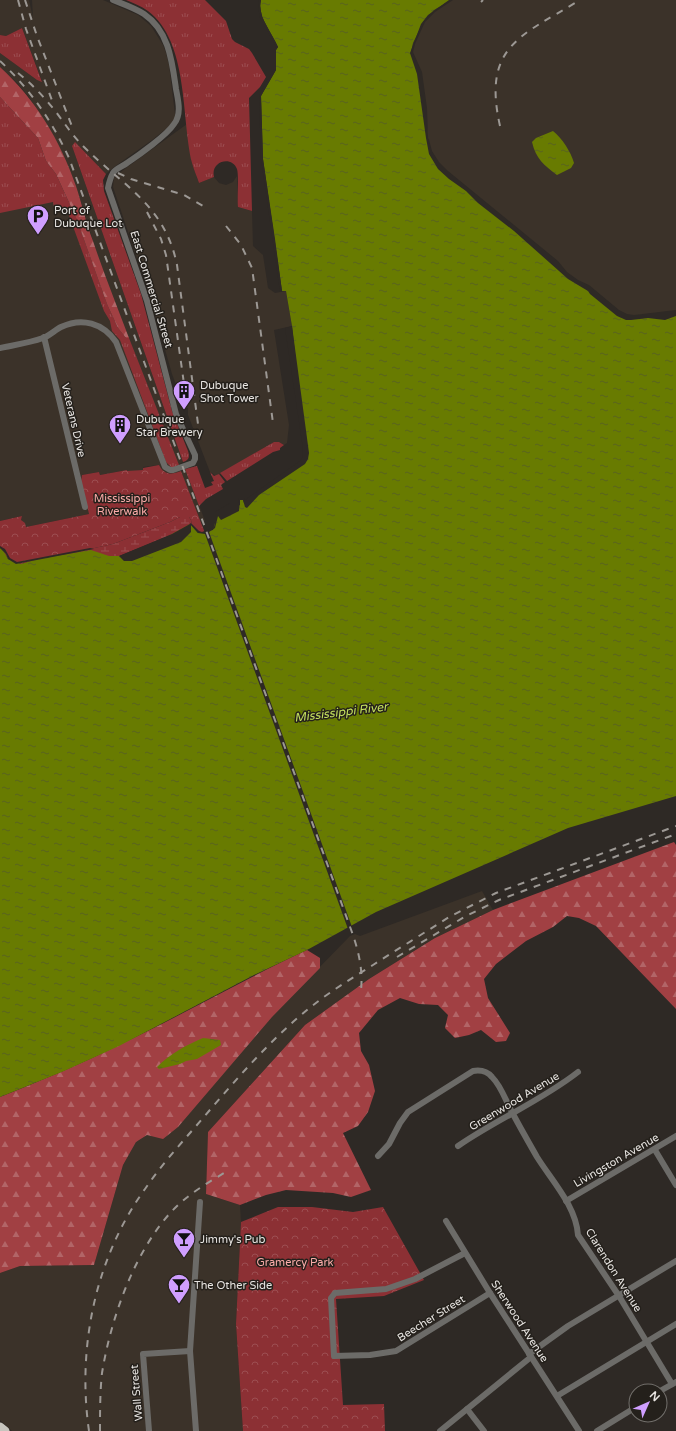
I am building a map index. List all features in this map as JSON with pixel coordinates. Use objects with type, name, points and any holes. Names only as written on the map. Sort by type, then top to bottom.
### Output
[{"type":"highway","points":[[0,1427],[5,1431]]},
{"type":"street","name":"East Commercial Street","points":[[44,337],[67,325],[85,322],[98,325],[112,336],[116,342],[139,399],[163,464],[167,469],[173,470],[193,463],[195,455],[176,414],[147,301],[108,188],[109,181],[114,171],[168,131],[177,120],[179,112],[174,72],[167,42],[156,24],[143,13],[113,0]]},
{"type":"street","points":[[0,348],[44,337]]},
{"type":"street","name":"Veterans Drive","points":[[44,337],[85,508]]},
{"type":"street","name":"Clarendon Avenue","points":[[378,1156],[389,1144],[408,1112],[470,1073],[477,1070],[491,1075],[499,1086],[512,1113],[538,1157],[566,1201],[577,1226],[578,1235],[674,1383]]},
{"type":"street","name":"Greenwood Avenue","points":[[458,1146],[482,1130],[545,1096],[578,1072]]},
{"type":"street","name":"Livingston Avenue","points":[[566,1201],[655,1150],[676,1136]]},
{"type":"street","points":[[655,1150],[676,1186]]},
{"type":"street","points":[[196,1431],[190,1352],[200,1202]]},
{"type":"street","name":"Sherwood Avenue","points":[[446,1221],[490,1293],[579,1431]]},
{"type":"street","name":"Beecher Street","points":[[465,1253],[414,1279],[386,1289],[335,1293],[331,1298],[334,1356],[370,1355],[396,1351],[490,1293]]},
{"type":"street","points":[[440,1431],[530,1355],[568,1326],[676,1261]]},
{"type":"street","points":[[557,1396],[676,1324]]},
{"type":"street","name":"Wall Street","points":[[149,1431],[143,1354],[190,1352]]},
{"type":"street","points":[[467,1409],[484,1431]]},
{"type":"street","points":[[597,1431],[628,1411]]},
{"type":"shaded area","points":[[0,0],[29,0],[33,18],[32,0],[103,0],[138,15],[151,26],[163,45],[166,53],[169,65],[175,114],[175,119],[172,124],[106,174],[76,143],[72,146],[183,462],[179,464],[181,471],[174,474],[167,473],[162,470],[159,465],[143,467],[143,470],[127,472],[127,470],[100,475],[99,472],[82,475],[81,481],[89,514],[26,527],[21,520],[22,516],[0,521],[0,97],[93,241],[76,186],[64,157],[51,132],[29,97],[0,67],[0,53],[37,80],[42,81],[22,28],[6,36],[0,35]]},
{"type":"shaded area","points":[[451,0],[676,0],[676,312],[626,316],[577,282],[446,172],[430,152],[411,52],[413,43],[424,21],[434,10]]},
{"type":"shaded area","points":[[187,124],[192,163],[199,183],[214,177],[219,183],[226,185],[233,182],[237,176],[238,207],[252,211],[253,246],[263,255],[268,288],[275,293],[286,291],[292,326],[274,330],[289,425],[287,443],[284,445],[279,442],[274,442],[216,476],[210,472],[188,415],[188,408],[184,406],[172,374],[150,297],[113,187],[114,178],[122,171]]},
{"type":"shaded area","points":[[186,470],[205,521],[201,523],[181,472]]},
{"type":"shaded area","points":[[482,891],[493,910],[435,938],[369,979],[305,1025],[208,1132],[206,1194],[240,1205],[241,1222],[236,1324],[243,1431],[12,1431],[0,1420],[0,1273],[20,1266],[94,1265],[123,1165],[136,1142],[147,1135],[234,1055],[350,936],[355,934],[360,936]]},
{"type":"green space","points":[[126,0],[205,0],[226,21],[232,39],[249,49],[252,53],[266,77],[260,87],[249,98],[252,211],[238,207],[238,172],[231,162],[226,161],[218,164],[215,167],[214,177],[199,183],[192,163],[181,81],[171,41],[161,25],[148,11]]},
{"type":"green space","points":[[22,28],[42,82],[0,53],[0,35],[6,36]]},
{"type":"green space","points":[[0,67],[36,107],[46,122],[70,169],[106,278],[129,338],[126,338],[118,328],[107,304],[77,220],[56,174],[46,161],[38,138],[0,97]]},
{"type":"green space","points":[[0,97],[38,138],[46,161],[56,174],[77,220],[107,304],[118,328],[126,338],[129,338],[179,465],[172,468],[166,462],[120,340],[112,331],[110,321],[104,311],[67,210],[54,207],[53,202],[0,213]]},
{"type":"green space","points":[[75,142],[106,174],[103,180],[104,191],[141,294],[172,411],[189,453],[188,459],[183,462],[72,146]]},
{"type":"green space","points":[[274,442],[279,442],[284,445],[280,448],[280,450],[273,452],[227,481],[220,473]]},
{"type":"green space","name":"Mississippi Riverwalk","points":[[159,465],[163,471],[168,473],[181,471],[205,533],[202,534],[190,524],[192,522],[189,517],[180,517],[113,544],[21,564],[8,559],[0,548],[0,521],[22,516],[21,520],[25,523],[26,527],[89,514],[81,481],[82,475],[99,472],[100,475],[127,470],[143,470],[143,468]]},
{"type":"green space","points":[[197,466],[205,488],[213,485],[211,482],[214,481],[210,472],[214,476],[219,474],[225,482],[221,485],[223,489],[206,499],[199,506],[185,469]]},
{"type":"green space","points":[[180,517],[189,517],[192,522],[183,530],[107,561],[52,557],[113,544]]},
{"type":"green space","points":[[674,842],[676,845],[676,1009],[596,926],[579,918],[567,916],[553,927],[526,941],[496,964],[484,979],[488,998],[510,1033],[506,1041],[496,1042],[481,1030],[469,1035],[455,1038],[445,1028],[448,1015],[438,1005],[419,1004],[400,998],[378,1010],[359,1033],[361,1051],[369,1065],[375,1091],[368,1112],[358,1126],[343,1133],[371,1190],[351,1197],[333,1193],[286,1190],[266,1195],[240,1205],[206,1194],[208,1132],[305,1025],[369,979],[435,938],[493,910]]},
{"type":"green space","points":[[307,950],[320,958],[320,968],[272,1017],[178,1127],[163,1139],[147,1135],[136,1142],[123,1165],[94,1265],[20,1266],[0,1273],[0,1097],[103,1053]]},
{"type":"green space","name":"Gramercy Park","points":[[278,1207],[312,1207],[353,1212],[383,1207],[424,1280],[384,1296],[336,1299],[343,1405],[384,1404],[385,1431],[243,1431],[236,1324],[241,1222]]},
{"type":"water","name":"Mississippi River","points":[[261,0],[451,0],[434,10],[424,21],[413,43],[411,52],[420,73],[430,152],[438,164],[566,273],[626,316],[676,312],[676,796],[568,828],[376,912],[307,950],[254,975],[119,1046],[64,1071],[0,1097],[0,548],[3,550],[8,559],[21,564],[38,559],[91,550],[109,556],[121,556],[154,544],[190,524],[198,533],[213,530],[217,516],[240,505],[240,500],[243,500],[244,503],[301,463],[306,453],[292,326],[286,291],[282,291],[263,159],[261,96],[276,70],[276,50],[278,47],[263,18],[260,6]]},
{"type":"water","points":[[553,131],[560,137],[566,146],[574,163],[571,168],[557,175],[541,161],[532,142],[536,138]]},
{"type":"water","points":[[203,1038],[220,1040],[221,1045],[197,1059],[159,1069],[157,1067],[178,1050]]},
{"type":"pier","points":[[259,0],[261,0],[260,6],[262,17],[278,47],[276,50],[276,70],[261,96],[263,159],[282,291],[280,292],[261,160],[259,96],[274,69],[274,50],[276,47],[260,18],[258,6]]},
{"type":"pier","points":[[449,0],[453,0],[435,12],[425,22],[413,52],[422,72],[427,108],[428,136],[432,151],[439,162],[558,261],[567,272],[578,280],[589,285],[619,310],[627,314],[634,315],[676,310],[676,316],[665,320],[648,318],[626,320],[617,316],[588,291],[568,279],[514,231],[438,169],[429,154],[417,74],[410,53],[421,24],[428,15]]},
{"type":"pier","points":[[292,326],[309,453],[308,459],[305,464],[259,495],[247,508],[245,507],[243,500],[240,500],[239,511],[221,520],[218,516],[215,528],[209,532],[352,927],[348,929],[205,534],[198,533],[191,525],[191,532],[181,542],[132,561],[124,561],[119,556],[172,534],[191,523],[202,532],[214,527],[215,512],[230,503],[238,503],[239,498],[244,498],[245,500],[300,461],[302,458],[303,449],[285,328]]},
{"type":"pier","points":[[0,546],[5,549],[10,558],[17,562],[90,548],[94,549],[16,564],[8,559]]},
{"type":"railway","points":[[18,0],[26,29],[54,106]]},
{"type":"railway","points":[[25,0],[37,36],[73,129]]},
{"type":"railway","points":[[500,126],[496,99],[497,78],[502,60],[511,46],[524,35],[580,0]]},
{"type":"railway","points":[[0,61],[31,94],[48,118],[69,158],[353,935],[360,962],[361,990]]},
{"type":"railway","points":[[18,73],[43,97],[83,146],[140,198],[153,212],[163,227],[171,244],[177,265],[198,424]]},
{"type":"railway","points":[[118,173],[131,179],[184,195],[203,206]]},
{"type":"railway","points":[[147,212],[161,239],[166,255],[185,391]]},
{"type":"railway","points":[[226,226],[241,245],[252,268],[273,423]]},
{"type":"railway","points":[[89,1431],[86,1400],[88,1336],[102,1274],[113,1244],[128,1216],[160,1169],[258,1056],[284,1030],[319,1000],[449,917],[496,893],[676,826]]},
{"type":"railway","points":[[397,957],[466,916],[499,900],[676,834]]},
{"type":"railway","points":[[100,1431],[101,1380],[106,1352],[118,1308],[136,1266],[158,1227],[172,1211],[192,1194],[229,1170]]},
{"type":"place","name":"Port of Dubuque Lot","points":[[38,236]]},
{"type":"place","name":"Dubuque Shot Tower","points":[[184,410]]},
{"type":"place","name":"Dubuque Star Brewery","points":[[120,444]]},
{"type":"place","name":"Jimmy's Pub","points":[[184,1258]]},
{"type":"place","name":"The Other Side","points":[[179,1304]]}]
